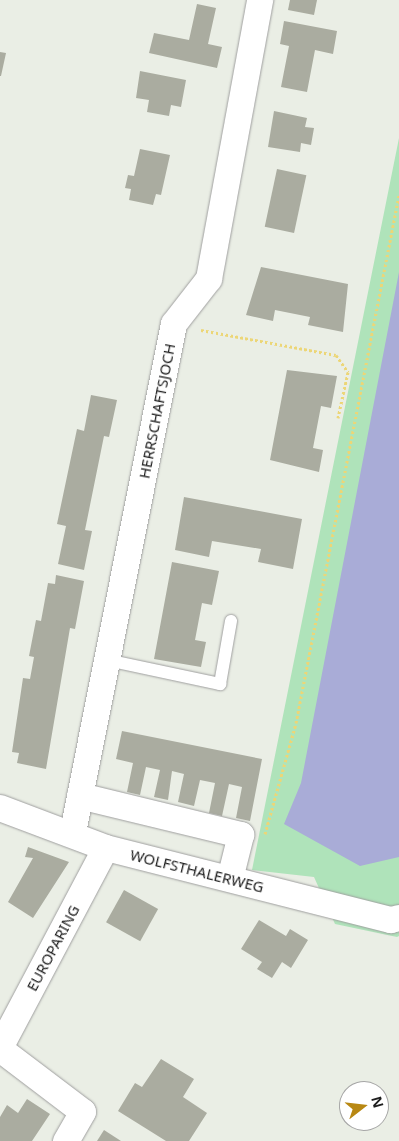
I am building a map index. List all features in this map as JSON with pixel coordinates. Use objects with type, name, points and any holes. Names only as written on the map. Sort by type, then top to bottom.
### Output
[{"type":"street","name":"HERRSCHAFTSJOCH","points":[[73,832],[174,324],[209,279],[260,0]]},
{"type":"street","points":[[80,796],[242,835],[230,879]]},
{"type":"street","name":"WOLFSTHALERWEG","points":[[0,808],[73,832],[106,848],[391,920],[399,918]]},
{"type":"street","name":"EUROPARING","points":[[66,1141],[83,1112],[0,1048],[106,848]]},
{"type":"lane","points":[[108,660],[220,684],[231,621]]},
{"type":"path","points":[[242,835],[268,834],[296,723],[399,195]]},
{"type":"path","points":[[174,324],[336,355],[348,372],[338,418]]},
{"type":"green space","points":[[399,138],[399,936],[397,937],[335,924],[314,877],[252,870]]},
{"type":"water","points":[[399,272],[399,857],[360,866],[284,824],[301,783]]},
{"type":"building","points":[[290,0],[317,0],[314,15],[288,10]]},
{"type":"building","points":[[197,4],[216,8],[208,44],[222,47],[217,68],[149,53],[154,33],[189,40]]},
{"type":"building","points":[[284,21],[337,31],[333,54],[315,50],[307,92],[281,87],[289,46],[280,44]]},
{"type":"building","points":[[0,52],[6,53],[1,76],[0,76]]},
{"type":"building","points":[[140,71],[186,80],[181,107],[171,105],[169,116],[147,112],[149,100],[136,98]]},
{"type":"building","points":[[274,111],[307,118],[305,127],[314,128],[311,145],[301,143],[300,152],[268,147]]},
{"type":"building","points":[[140,149],[170,155],[161,195],[156,194],[153,205],[129,200],[131,189],[125,188],[128,175],[134,176]]},
{"type":"building","points":[[277,169],[306,175],[294,233],[265,227]]},
{"type":"building","points":[[261,267],[348,284],[343,332],[308,325],[310,317],[275,310],[273,321],[246,315]]},
{"type":"building","points":[[287,370],[337,376],[331,408],[321,406],[313,448],[323,450],[319,472],[270,460]]},
{"type":"building","points":[[91,395],[117,400],[109,437],[104,436],[85,530],[92,531],[84,570],[58,564],[66,526],[57,524],[77,429],[84,431]]},
{"type":"building","points":[[184,497],[302,519],[293,569],[258,562],[261,549],[212,541],[209,557],[175,550]]},
{"type":"building","points":[[172,562],[219,571],[212,605],[202,603],[195,640],[206,642],[201,667],[154,659]]},
{"type":"building","points":[[56,575],[84,581],[75,629],[70,628],[46,769],[17,763],[19,753],[12,752],[23,678],[30,679],[34,657],[29,656],[36,620],[41,621],[48,583],[55,584]]},
{"type":"building","points":[[122,731],[262,759],[250,821],[236,818],[242,787],[229,784],[222,816],[209,813],[215,783],[200,780],[194,806],[178,802],[184,774],[172,771],[168,800],[154,797],[160,770],[146,767],[140,795],[127,792],[133,763],[116,759]]},
{"type":"building","points":[[28,847],[69,862],[33,918],[8,902],[33,858],[25,857]]},
{"type":"building","points":[[124,890],[158,909],[140,941],[106,922]]},
{"type":"building","points":[[259,920],[286,936],[290,929],[308,940],[291,968],[282,962],[272,978],[257,969],[262,962],[241,949]]},
{"type":"building","points":[[161,1059],[194,1079],[183,1097],[207,1113],[189,1141],[166,1141],[118,1111],[135,1083],[142,1087]]},
{"type":"building","points":[[27,1099],[50,1114],[32,1141],[0,1141],[0,1117],[7,1105],[18,1113]]},
{"type":"building","points":[[104,1130],[121,1141],[97,1141]]}]
